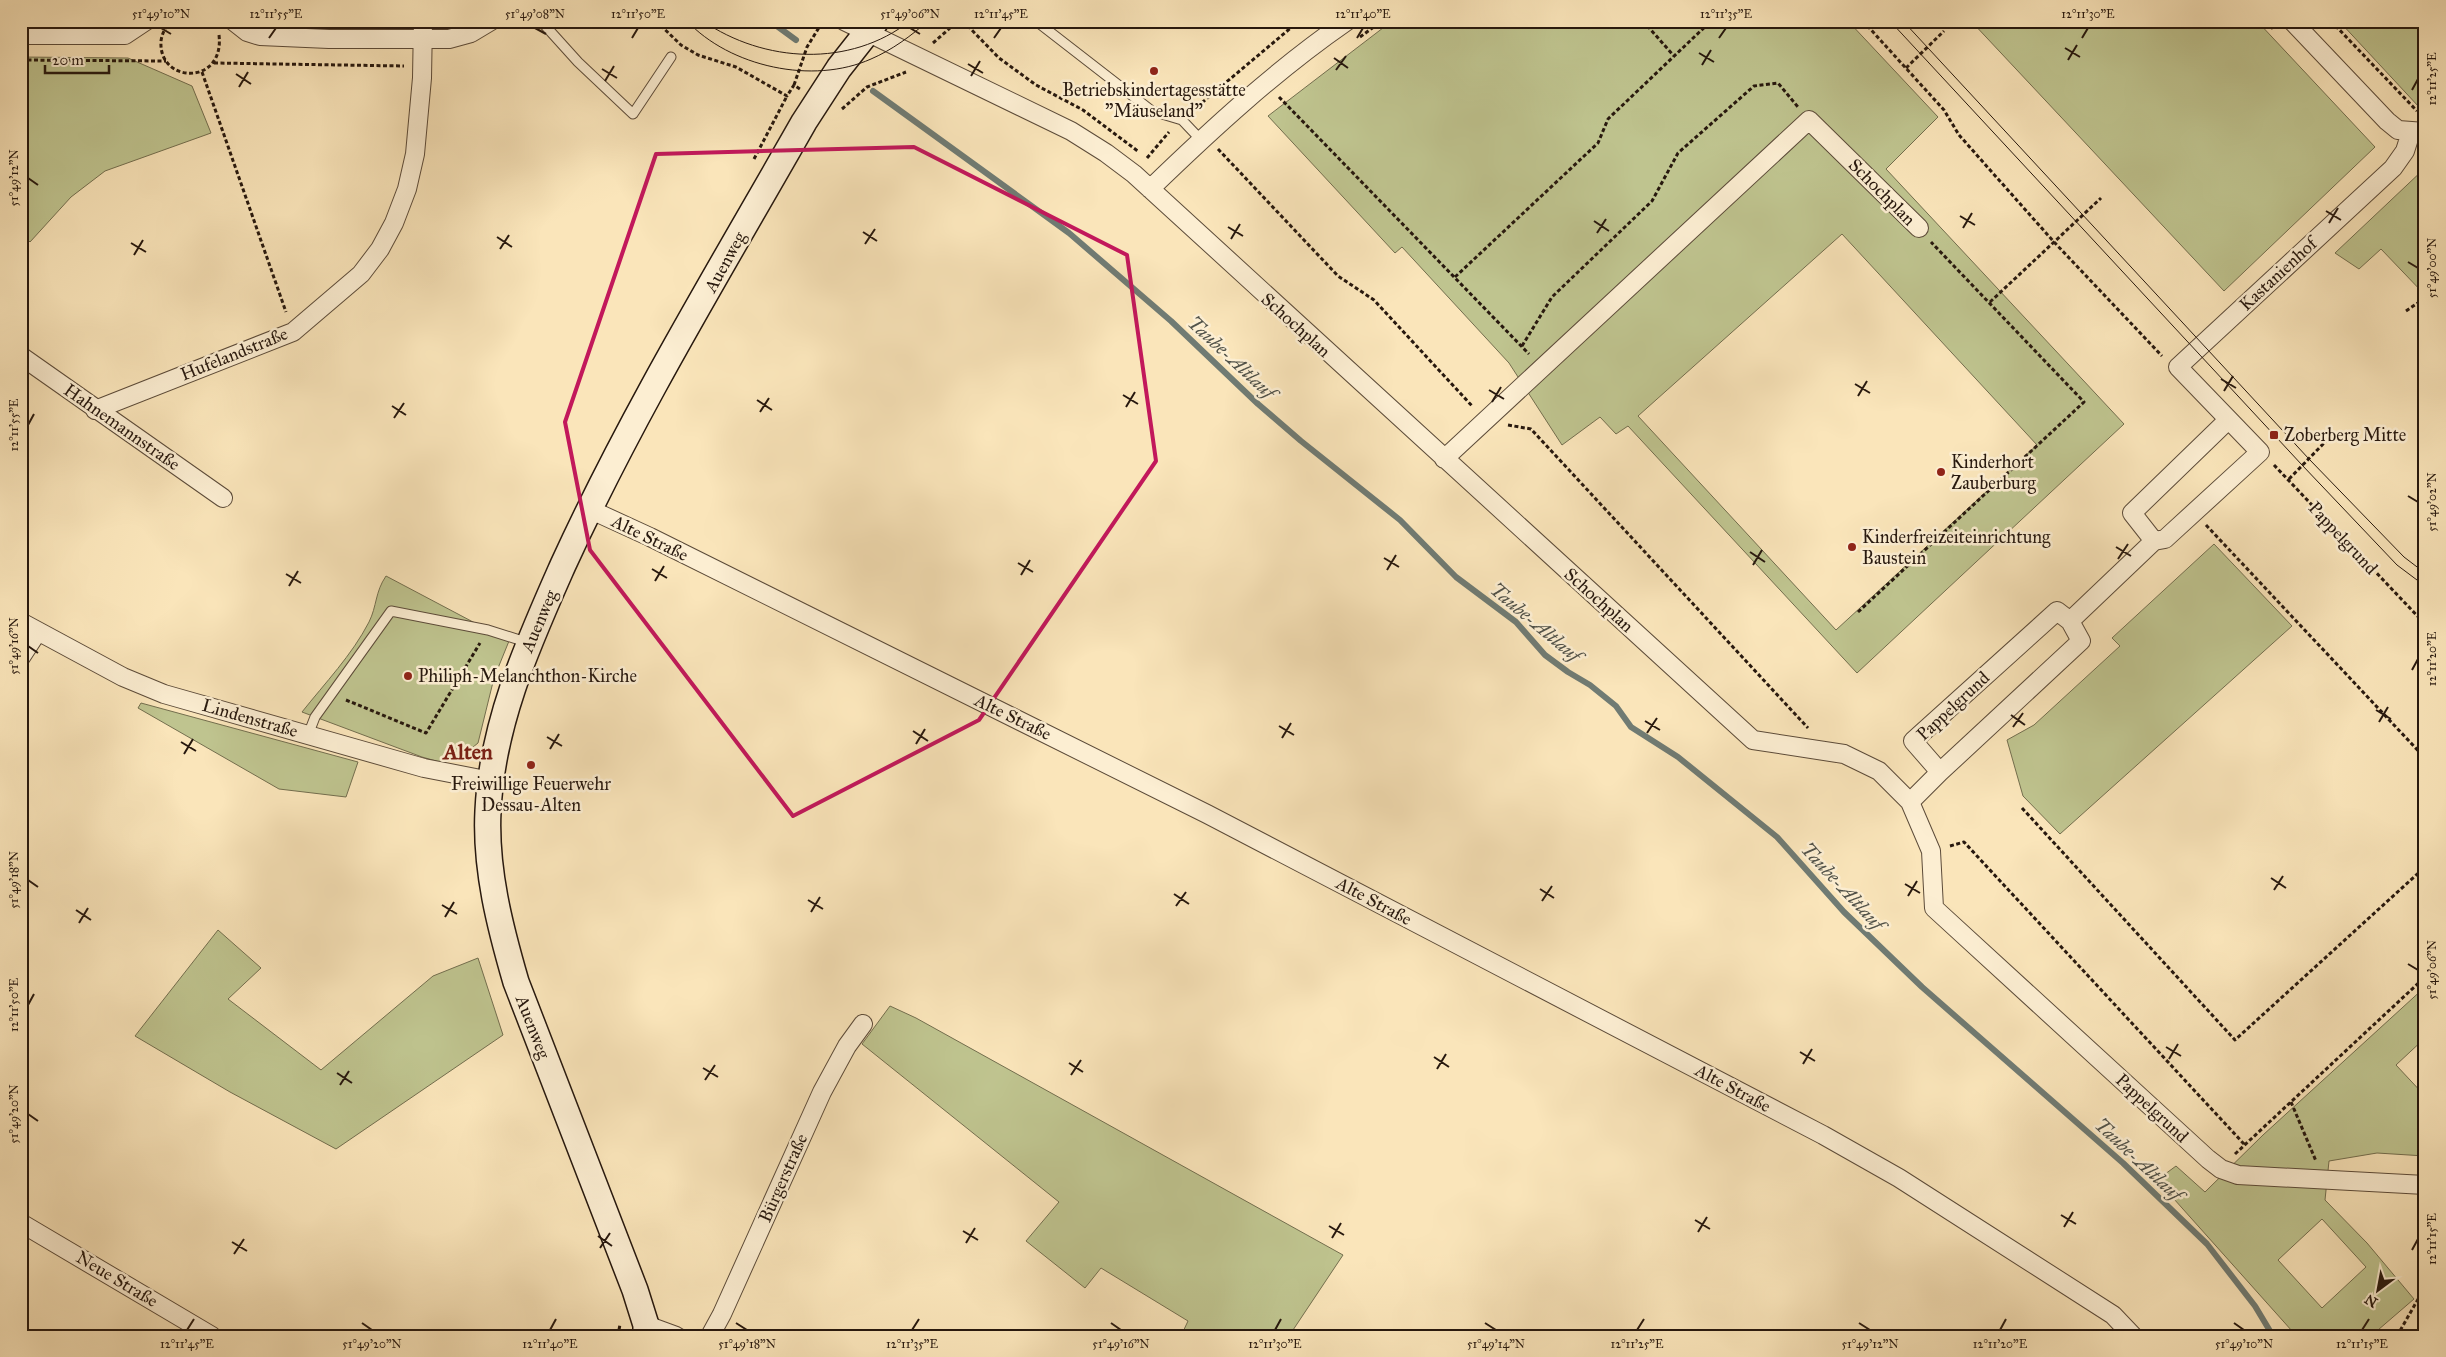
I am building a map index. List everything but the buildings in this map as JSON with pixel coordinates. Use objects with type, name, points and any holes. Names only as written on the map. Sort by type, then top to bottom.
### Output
[{"type":"main road","name":"Auenweg","points":[[646,1330],[636,1290],[516,982],[502,934],[488,850],[488,811],[491,781],[505,712],[529,643],[610,465],[818,99],[871,27]]},
{"type":"street","points":[[21,35],[125,35],[146,21]]},
{"type":"street","points":[[233,21],[247,32],[260,36],[423,39],[449,39],[471,33],[491,21]]},
{"type":"street","name":"Hufelandstraße","points":[[95,410],[293,332],[361,274],[380,249],[394,222],[407,189],[415,154],[422,66],[423,21]]},
{"type":"street","name":"Schochplan","points":[[844,21],[871,27],[920,58],[1071,131],[1106,153],[1150,189],[1444,460],[1753,740],[1830,752]]},
{"type":"street","points":[[1150,189],[1203,138],[1266,83],[1347,21]]},
{"type":"street","points":[[2292,21],[2387,121],[2398,130],[2419,127]]},
{"type":"street","points":[[1444,460],[1809,120]]},
{"type":"street","name":"Schochplan","points":[[1809,120],[1919,228]]},
{"type":"street","name":"Kastanienhof","points":[[2178,367],[2393,168],[2402,157],[2419,127]]},
{"type":"street","name":"Hahnemannstraße","points":[[21,356],[95,410],[223,498]]},
{"type":"street","points":[[1910,802],[2081,641],[2070,621],[2154,541],[2165,539],[2260,452],[2178,367]]},
{"type":"street","points":[[2154,541],[2132,512],[2228,420]]},
{"type":"street","name":"Alte Straße","points":[[589,509],[659,541],[1207,814],[1823,1135],[1899,1178],[2113,1315],[2133,1336]]},
{"type":"street","name":"Pappelgrund","points":[[1940,772],[1912,741],[2057,610],[2070,621]]},
{"type":"street","name":"Lindenstraße","points":[[21,622],[123,678],[164,694],[424,768],[491,781]]},
{"type":"street","points":[[21,657],[38,632]]},
{"type":"street","points":[[1830,752],[1844,754],[1879,771],[1910,802],[1931,851]]},
{"type":"street","name":"Pappelgrund","points":[[1931,851],[1934,908],[2221,1169],[2238,1175],[2425,1185]]},
{"type":"street","name":"Bürgerstraße","points":[[710,1336],[722,1314],[822,1092],[847,1046],[863,1024]]},
{"type":"street","name":"Neue Straße","points":[[21,1223],[212,1336]]},
{"type":"street","points":[[646,1330],[676,1336]]},
{"type":"lane","points":[[542,21],[578,62],[633,114],[671,56]]},
{"type":"lane","points":[[1036,21],[1152,111],[1182,120],[1203,138]]},
{"type":"lane","points":[[308,735],[315,717],[391,611],[488,630],[529,643]]},
{"type":"path","points":[[172,21],[162,35],[161,49],[166,61],[176,70],[189,74],[202,72],[214,63],[220,48],[218,33],[210,21]]},
{"type":"path","points":[[656,21],[681,45],[698,55],[736,68],[787,96],[794,85],[807,47],[823,21]]},
{"type":"path","points":[[838,111],[867,87],[892,76],[904,74],[933,43],[958,21]]},
{"type":"path","points":[[963,21],[999,58],[1036,85],[1083,110],[1130,143],[1147,158],[1150,189]]},
{"type":"path","points":[[1147,158],[1182,120],[1228,78],[1299,21]]},
{"type":"path","points":[[1352,43],[1382,21]]},
{"type":"path","points":[[1643,21],[1674,56]]},
{"type":"path","points":[[1455,277],[1598,143],[1608,119],[1710,21]]},
{"type":"path","points":[[1863,21],[1944,110],[1959,135],[2054,242],[2166,360],[2178,367]]},
{"type":"path","points":[[2331,21],[2419,127]]},
{"type":"path","points":[[1906,68],[1944,31]]},
{"type":"path","points":[[21,60],[166,61]]},
{"type":"path","points":[[214,63],[422,66]]},
{"type":"path","points":[[202,72],[293,332]]},
{"type":"path","points":[[1266,83],[1542,367]]},
{"type":"path","points":[[1522,346],[1552,297],[1652,201],[1678,153],[1754,86],[1778,84],[1809,120]]},
{"type":"path","points":[[794,85],[818,99]]},
{"type":"path","points":[[1272,104],[1287,92]]},
{"type":"path","points":[[1203,138],[1221,152],[1338,276],[1374,300],[1485,420],[1531,429],[1830,752]]},
{"type":"path","points":[[1221,152],[1228,145]]},
{"type":"path","points":[[1990,302],[2101,198]]},
{"type":"path","name":"Schochplan","points":[[1858,612],[2084,402],[1919,228]]},
{"type":"path","points":[[2406,311],[2425,298]]},
{"type":"path","points":[[2289,479],[2328,440]]},
{"type":"path","name":"Pappelgrund","points":[[2260,452],[2289,479],[2340,536],[2425,624]]},
{"type":"path","points":[[2195,512],[2425,758]]},
{"type":"path","points":[[332,694],[426,733],[488,630]]},
{"type":"path","points":[[2022,808],[2235,1040],[2425,867]]},
{"type":"path","points":[[1931,851],[1964,842],[2244,1144]]},
{"type":"path","points":[[2221,1169],[2244,1144],[2425,977]]},
{"type":"path","points":[[2291,1102],[2324,1180]]},
{"type":"path","points":[[2398,1336],[2425,1287]]},
{"type":"highlighted area","points":[[914,147],[1127,255],[1156,461],[979,720],[793,816],[590,550],[565,422],[656,154]]},
{"type":"green space","points":[[1392,21],[1848,21],[1938,117],[1886,169],[2124,424],[1857,673],[1628,426],[1616,434],[1600,417],[1562,445],[1509,363],[1402,247],[1395,253],[1268,116]],"holes":[[[1842,234],[2037,445],[1836,630],[1638,416]]]},
{"type":"green space","points":[[1971,21],[2257,21],[2375,147],[2224,291]]},
{"type":"green space","points":[[2339,21],[2425,21],[2425,102],[2419,107]]},
{"type":"green space","points":[[21,57],[128,58],[192,86],[211,133],[105,171],[71,197],[30,242],[21,233]]},
{"type":"green space","points":[[2425,168],[2425,295],[2381,249],[2359,269],[2335,253]]},
{"type":"green space","points":[[2214,544],[2292,626],[2060,834],[2023,796],[2007,740],[2034,725],[2120,646],[2112,638]]},
{"type":"green space","points":[[386,576],[509,641],[494,678],[478,743],[462,756],[443,763],[422,757],[302,712],[362,634],[372,616],[382,582]]},
{"type":"green space","points":[[141,703],[358,762],[346,797],[279,789],[138,708]]},
{"type":"green space","points":[[218,930],[261,968],[228,999],[321,1070],[433,976],[478,958],[503,1035],[336,1149],[230,1092],[135,1036]]},
{"type":"green space","points":[[2425,987],[2425,1038],[2396,1065],[2425,1096],[2425,1156],[2377,1153],[2329,1161],[2325,1200],[2367,1243],[2414,1299],[2371,1336],[2300,1336],[2292,1331],[2157,1180],[2176,1166],[2205,1192],[2263,1135]],"holes":[[[2322,1219],[2366,1267],[2322,1308],[2278,1260]]]},
{"type":"green space","points":[[890,1006],[916,1018],[1343,1255],[1289,1336],[1181,1336],[1188,1321],[1101,1268],[1085,1288],[1026,1241],[1059,1202],[862,1044]]},
{"type":"waterway","name":"Taube-Altlauf","points":[[770,21],[796,40]]},
{"type":"waterway","name":"Taube-Altlauf","points":[[873,91],[1069,233],[1171,321],[1258,404],[1400,520],[1456,577],[1516,622],[1545,655],[1590,685],[1616,706],[1631,727],[1678,757],[1777,837],[1844,912],[1922,987],[2123,1163],[2207,1244],[2255,1306],[2273,1336]]},
{"type":"tram line","points":[[687,21],[705,37],[726,50],[749,60],[773,67],[799,71],[848,67],[871,59],[901,42],[928,21]]},
{"type":"tram line","points":[[703,21],[727,35],[753,45],[779,52],[807,54],[834,53],[861,47],[886,36],[910,21]]},
{"type":"tram line","points":[[1890,21],[2302,465],[2397,565],[2425,586]]},
{"type":"tram line","points":[[1903,21],[2309,459],[2404,557],[2425,573]]},
{"type":"place","name":"Betriebskindertagesstätte \"Mäuseland\"","points":[[1154,71]]},
{"type":"place","name":"Zoberberg Mitte","points":[[2274,435]]},
{"type":"place","name":"Kinderhort Zauberburg","points":[[1941,472]]},
{"type":"place","name":"Kinderfreizeiteinrichtung Baustein","points":[[1852,547]]},
{"type":"place","name":"Philiph-Melanchthon-Kirche","points":[[408,676]]},
{"type":"place","name":"Freiwillige Feuerwehr Dessau-Alten","points":[[531,765]]},
{"type":"district","name":"Alten","points":[[468,751]]}]
